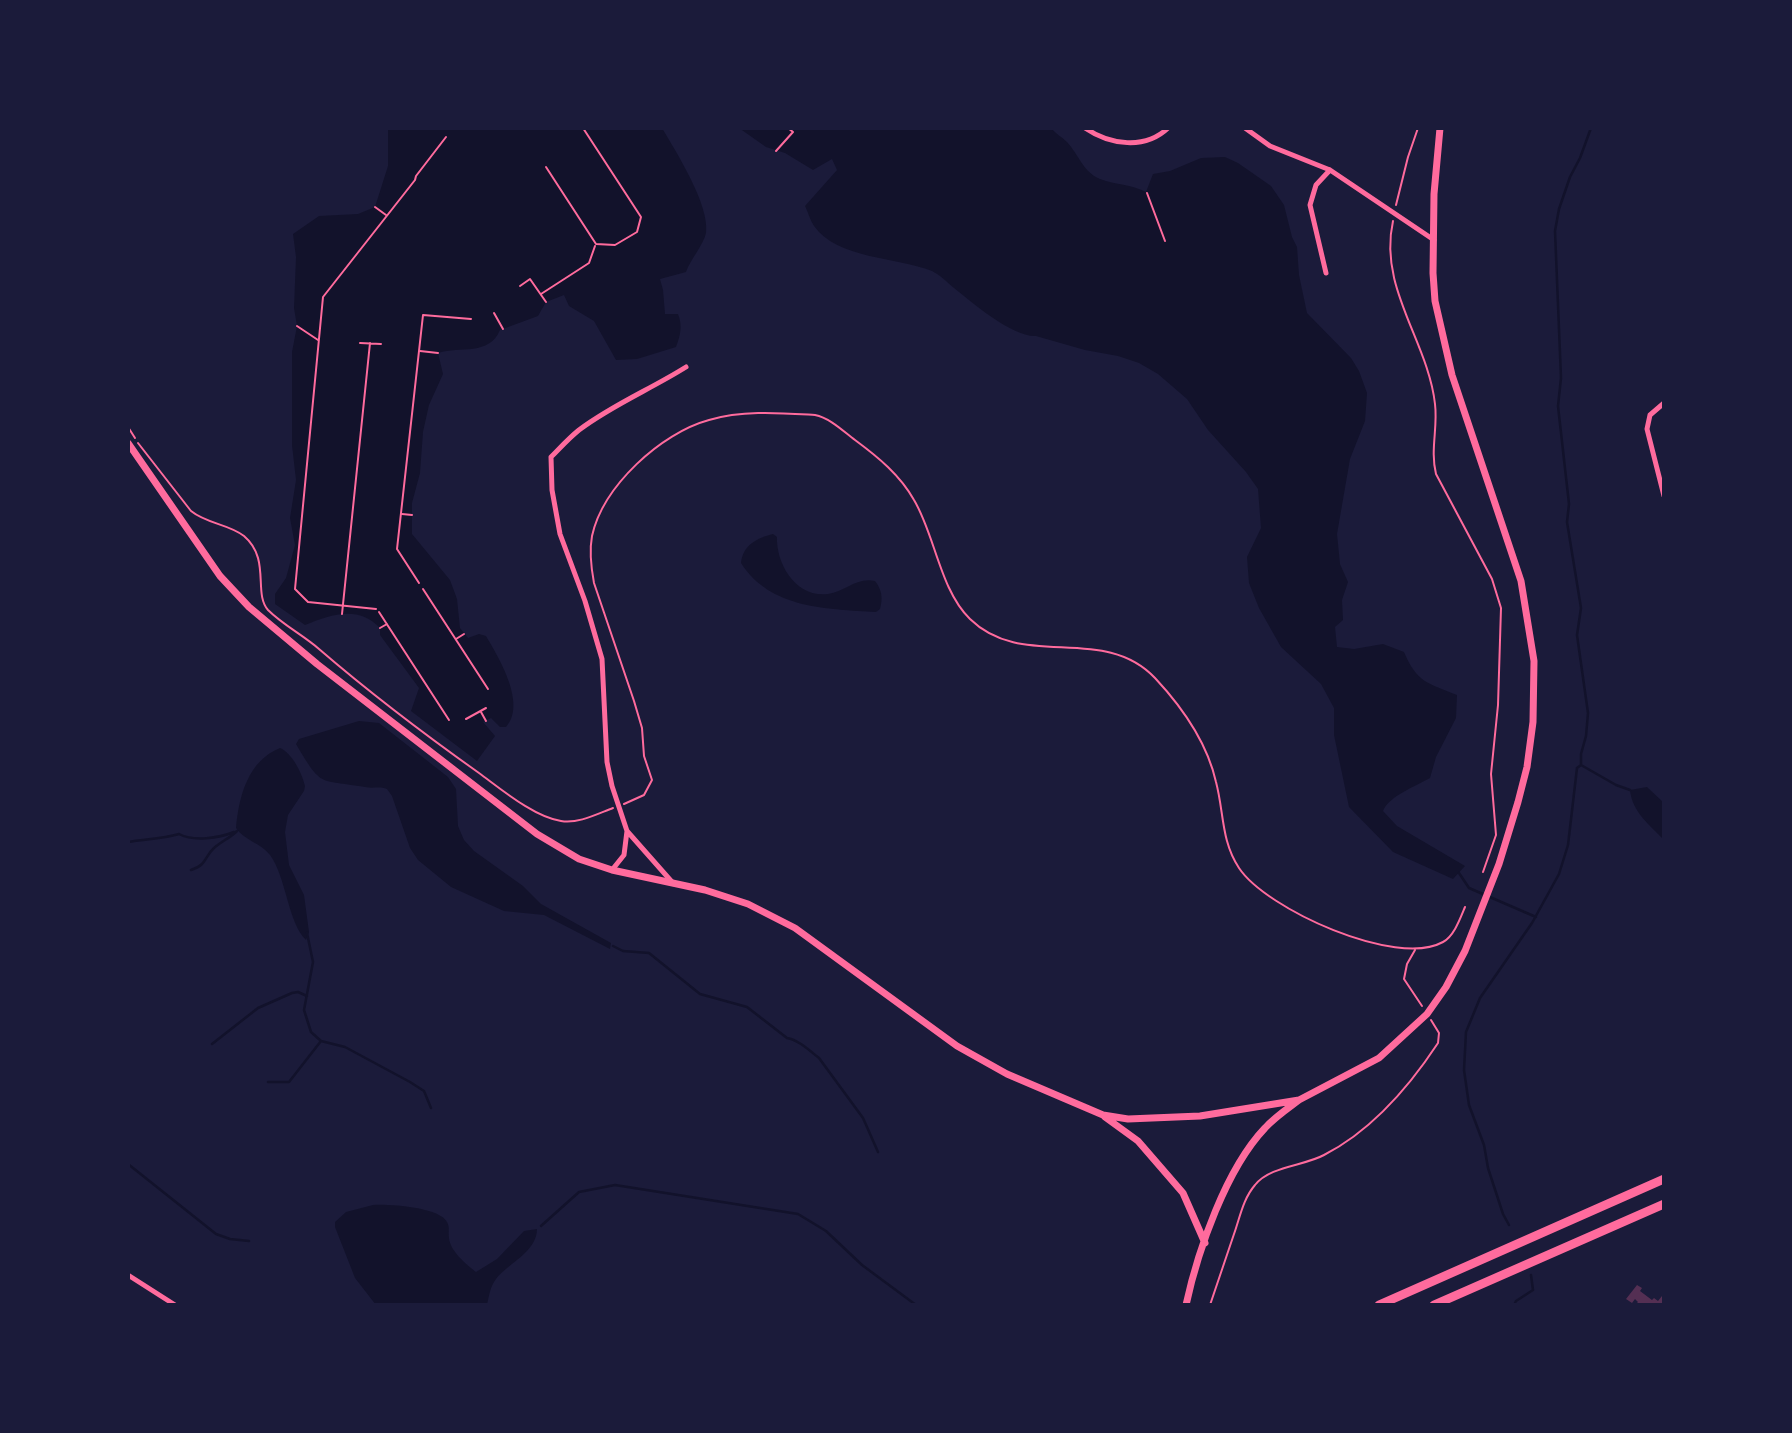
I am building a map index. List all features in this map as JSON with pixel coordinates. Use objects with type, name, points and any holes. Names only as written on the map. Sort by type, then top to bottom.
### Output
[{"type":"highway","points":[[1379,1305],[1664,1179]]},
{"type":"highway","points":[[1434,1305],[1664,1203]]},
{"type":"street","points":[[1085,128],[1098,136],[1127,143],[1153,139],[1168,128]]},
{"type":"street","points":[[1245,128],[1270,146],[1329,170],[1434,240]]},
{"type":"street","points":[[1186,1305],[1224,1192],[1242,1158],[1266,1126],[1299,1100],[1379,1058],[1419,1022],[1457,970],[1507,838],[1527,766],[1533,722],[1534,661],[1521,581],[1452,375],[1439,328],[1433,273],[1434,194],[1440,128]]},
{"type":"street","points":[[1326,273],[1310,205],[1316,185],[1329,170]]},
{"type":"street","points":[[674,885],[627,831],[612,786],[607,762],[602,659],[585,601],[560,534],[552,490],[551,457],[576,432],[605,412],[686,367]]},
{"type":"street","points":[[1664,403],[1650,415],[1647,429],[1664,496]]},
{"type":"street","points":[[128,443],[220,576],[260,618],[537,834],[579,859],[612,870],[705,890],[748,904],[795,928],[957,1046],[1007,1074],[1103,1115],[1138,1141],[1183,1193],[1205,1243]]},
{"type":"street","points":[[612,870],[624,855],[627,831]]},
{"type":"street","points":[[1103,1115],[1128,1119],[1200,1116],[1299,1100]]},
{"type":"street","points":[[128,1275],[175,1305]]},
{"type":"path","points":[[583,128],[641,217],[637,232],[615,245],[596,244]]},
{"type":"path","points":[[776,151],[793,132],[788,128]]},
{"type":"path","points":[[1418,128],[1408,157],[1389,254],[1399,296],[1434,396],[1436,416],[1432,449],[1439,482],[1492,579],[1502,608],[1498,705],[1491,774],[1496,835],[1483,872]]},
{"type":"path","points":[[376,609],[308,602],[295,589],[323,297],[446,137]]},
{"type":"path","points":[[546,167],[596,244]]},
{"type":"path","points":[[1147,192],[1166,241]]},
{"type":"path","points":[[375,207],[387,215]]},
{"type":"path","points":[[541,294],[589,263],[596,244]]},
{"type":"path","points":[[520,286],[530,279],[546,302]]},
{"type":"path","points":[[494,313],[503,329]]},
{"type":"path","points":[[419,583],[397,549],[423,315],[471,319]]},
{"type":"path","points":[[297,326],[319,341]]},
{"type":"path","points":[[360,343],[381,344]]},
{"type":"path","points":[[342,614],[370,343]]},
{"type":"path","points":[[419,351],[438,352]]},
{"type":"path","points":[[629,802],[644,794],[652,780],[644,756],[642,728],[590,565],[592,536],[598,518],[618,484],[633,467],[697,424],[740,414],[815,415],[874,454],[905,486],[920,511],[957,600],[969,618],[988,634],[1001,640],[1030,646],[1103,650],[1132,659],[1153,675],[1173,698],[1200,738],[1216,780],[1227,846],[1241,870],[1256,888],[1348,937],[1415,949],[1446,941],[1465,907]]},
{"type":"path","points":[[128,427],[191,511],[206,521],[237,532],[254,548],[262,571],[262,594],[267,609],[362,687],[510,796],[547,817],[564,822],[610,809]]},
{"type":"path","points":[[401,514],[412,515]]},
{"type":"path","points":[[295,545],[299,546]]},
{"type":"path","points":[[423,589],[488,689]]},
{"type":"path","points":[[379,611],[449,720]]},
{"type":"path","points":[[380,628],[387,624]]},
{"type":"path","points":[[455,640],[464,634]]},
{"type":"path","points":[[466,719],[486,708]]},
{"type":"path","points":[[480,712],[486,721]]},
{"type":"path","points":[[1415,949],[1407,964],[1404,979],[1421,1005]]},
{"type":"path","points":[[1210,1305],[1245,1201],[1255,1185],[1270,1175],[1327,1154],[1390,1106],[1438,1043],[1439,1033],[1432,1021]]},
{"type":"shaded area","points":[[388,128],[662,128],[691,179],[706,221],[705,237],[686,272],[660,279],[665,314],[678,314],[680,318],[676,347],[637,359],[616,360],[594,321],[569,306],[564,295],[546,302],[538,316],[500,330],[489,344],[474,349],[438,353],[443,374],[429,405],[423,432],[420,473],[412,503],[412,534],[450,580],[457,599],[460,628],[468,638],[479,634],[486,636],[509,681],[514,706],[512,717],[506,727],[500,727],[491,718],[483,722],[495,736],[477,761],[411,711],[419,688],[380,635],[380,628],[372,621],[363,616],[344,614],[305,625],[275,604],[275,594],[286,578],[295,545],[290,518],[296,480],[292,445],[292,352],[297,326],[294,308],[296,257],[293,234],[319,216],[358,214],[375,207],[388,166]]},
{"type":"shaded area","points":[[739,128],[1051,128],[1067,142],[1094,176],[1146,192],[1153,174],[1170,171],[1201,158],[1225,157],[1271,186],[1284,205],[1297,247],[1299,275],[1307,313],[1351,358],[1367,393],[1365,421],[1350,459],[1337,534],[1340,564],[1348,582],[1342,600],[1343,620],[1335,627],[1337,647],[1354,649],[1383,644],[1404,652],[1424,681],[1457,695],[1456,718],[1436,757],[1430,778],[1397,796],[1383,811],[1397,826],[1465,866],[1453,879],[1393,852],[1349,807],[1334,735],[1334,708],[1321,684],[1281,647],[1259,608],[1249,583],[1247,557],[1261,528],[1258,489],[1208,430],[1187,399],[1158,374],[1139,363],[1016,331],[982,310],[932,271],[868,256],[837,245],[824,237],[814,226],[805,206],[837,170],[832,159],[813,170],[785,153],[766,147]]},
{"type":"shaded area","points":[[773,534],[777,537],[784,568],[806,591],[828,594],[862,581],[875,581],[881,594],[880,609],[876,612],[839,610],[801,604],[768,590],[753,578],[741,563],[745,551],[752,543]]},
{"type":"shaded area","points":[[359,721],[379,723],[448,777],[456,789],[458,826],[464,840],[474,851],[523,886],[541,904],[611,943],[610,949],[544,915],[504,911],[451,887],[418,860],[410,848],[392,796],[387,789],[329,781],[317,775],[296,744],[299,739]]},
{"type":"shaded area","points":[[280,748],[289,754],[296,764],[305,786],[288,815],[285,832],[289,865],[304,895],[309,932],[306,940],[295,922],[280,875],[270,855],[236,828],[247,781],[260,761]]},
{"type":"shaded area","points":[[1647,787],[1664,803],[1664,840],[1642,818],[1631,798],[1630,790]]},
{"type":"shaded area","points":[[373,1205],[413,1208],[442,1217],[448,1224],[452,1248],[476,1272],[497,1259],[524,1231],[537,1229],[536,1237],[527,1251],[496,1279],[487,1305],[376,1305],[355,1278],[335,1227],[335,1222],[346,1212]]},
{"type":"building","points":[[1637,1285],[1642,1288],[1640,1291],[1652,1300],[1654,1298],[1658,1301],[1662,1296],[1664,1305],[1635,1305],[1638,1302],[1635,1299],[1632,1303],[1626,1299]]},
{"type":"waterway","points":[[1509,1225],[1503,1214],[1488,1168],[1484,1145],[1469,1105],[1464,1070],[1466,1032],[1480,998],[1532,923],[1559,874],[1568,845],[1577,768],[1581,765],[1586,736],[1588,713],[1577,635],[1581,608],[1567,522],[1569,504],[1558,406],[1561,378],[1555,231],[1570,177],[1591,128]]},
{"type":"waterway","points":[[1581,765],[1630,790]]},
{"type":"waterway","points":[[191,870],[200,866],[214,848],[237,831]]},
{"type":"waterway","points":[[128,842],[179,834],[206,838],[234,832]]},
{"type":"waterway","points":[[1459,873],[1469,888],[1536,917]]},
{"type":"waterway","points":[[307,933],[313,962],[304,1010],[311,1032],[321,1041],[345,1047],[410,1082],[424,1091],[431,1108]]},
{"type":"waterway","points":[[613,946],[623,951],[649,953],[700,994],[747,1007],[787,1038],[808,1049],[819,1058],[863,1118],[878,1152]]},
{"type":"waterway","points":[[212,1044],[258,1008],[292,993],[298,992],[307,996]]},
{"type":"waterway","points":[[268,1082],[289,1082],[321,1041]]},
{"type":"waterway","points":[[128,1164],[216,1234],[249,1241]]},
{"type":"waterway","points":[[541,1226],[579,1192],[615,1185],[798,1214],[826,1231],[862,1265],[916,1305]]},
{"type":"waterway","points":[[1514,1305],[1533,1290],[1531,1275]]}]
